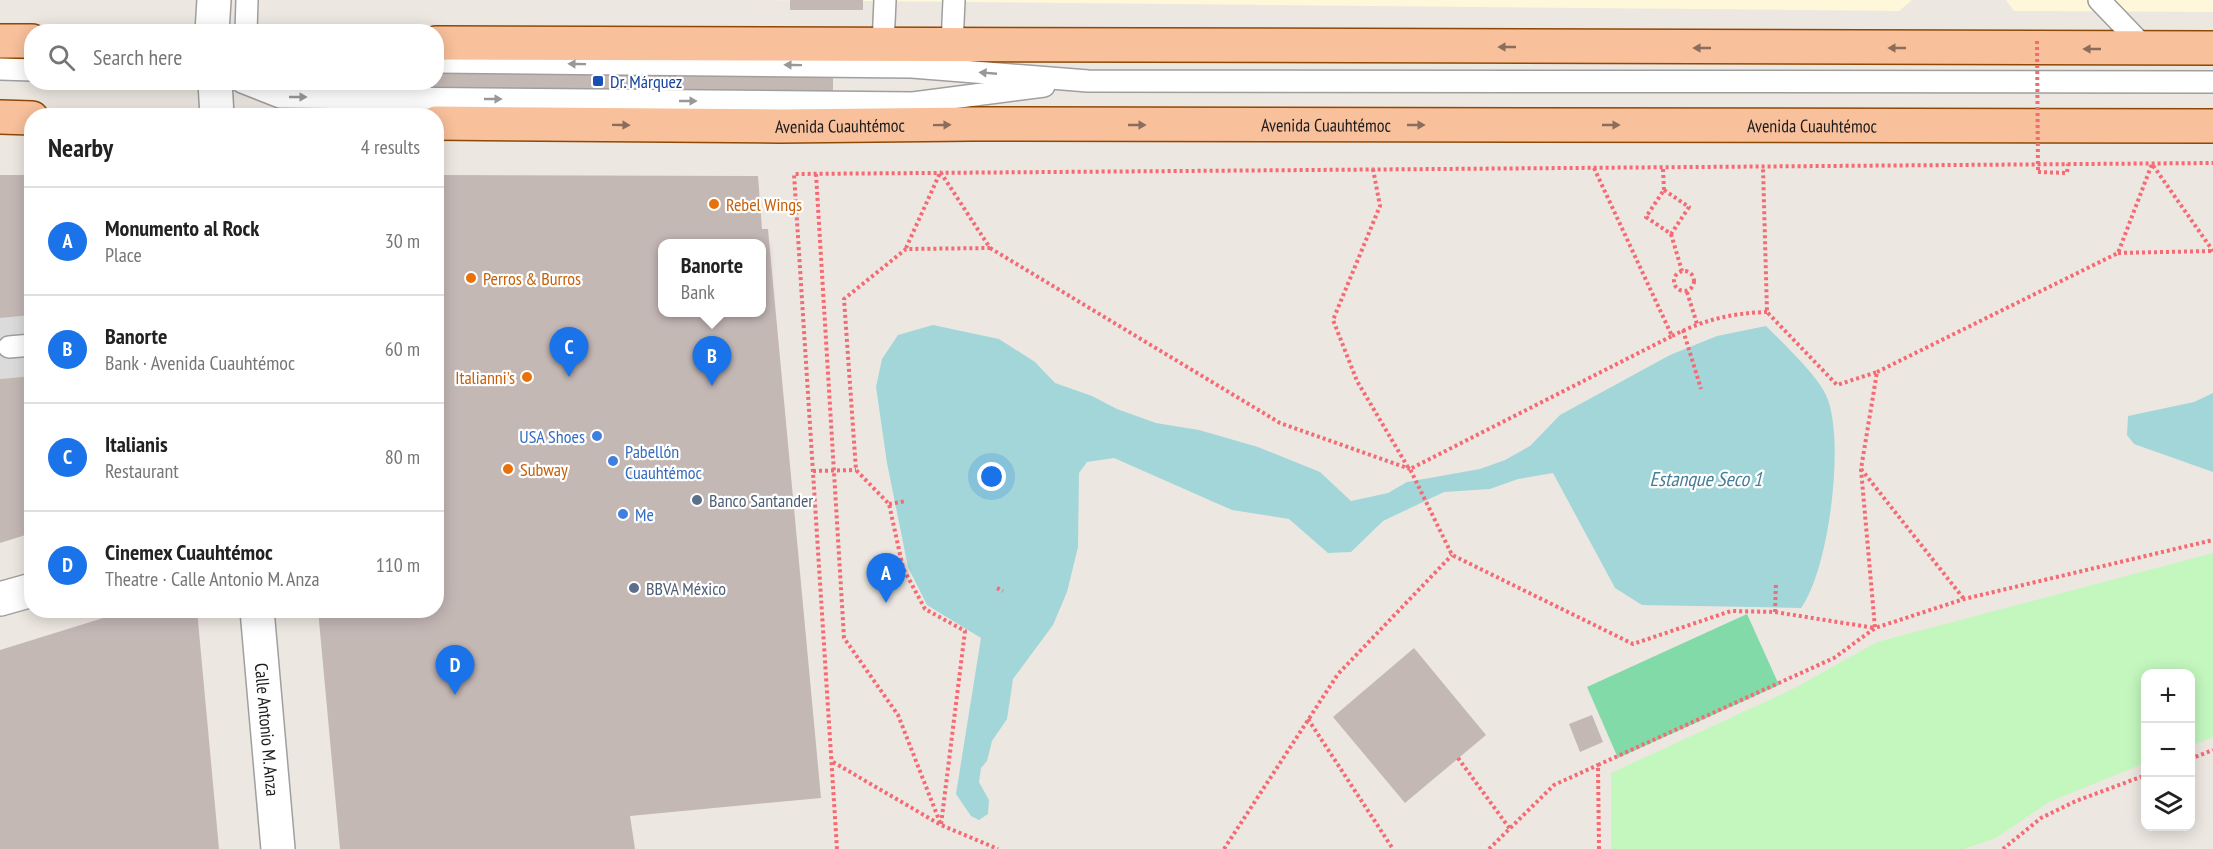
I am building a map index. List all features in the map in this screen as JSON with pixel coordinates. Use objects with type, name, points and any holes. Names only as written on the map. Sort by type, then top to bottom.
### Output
[{"type":"main road","points":[[0,41],[24,41]]},
{"type":"main road","points":[[444,43],[2213,48]]},
{"type":"main road","points":[[0,117],[24,118]]},
{"type":"main road","name":"Avenida Cuauhtémoc","points":[[444,123],[778,126],[972,124],[2213,126]]},
{"type":"street","points":[[212,24],[214,0]]},
{"type":"street","points":[[215,90],[217,108]]},
{"type":"street","points":[[0,599],[24,592]]},
{"type":"street","name":"Calle Antonio M. Anza","points":[[258,618],[278,849]]},
{"type":"lane","points":[[246,24],[247,0]]},
{"type":"lane","points":[[883,45],[885,0]]},
{"type":"lane","points":[[952,45],[954,0]]},
{"type":"lane","points":[[2099,0],[2146,49]]},
{"type":"lane","points":[[444,62],[912,67],[1088,81],[2213,82]]},
{"type":"lane","points":[[0,69],[24,70]]},
{"type":"lane","points":[[262,90],[280,97],[913,103],[1088,81]]},
{"type":"lane","points":[[9,347],[24,346]]},
{"type":"path","points":[[2037,41],[2038,172],[2067,173],[2068,165]]},
{"type":"path","points":[[2152,164],[2213,251]]},
{"type":"path","points":[[2118,252],[2152,164]]},
{"type":"path","points":[[837,849],[794,174],[2213,164]]},
{"type":"path","points":[[1762,167],[1767,312],[1837,385],[1877,372],[2118,252],[2213,251]]},
{"type":"path","points":[[1593,168],[1672,336]]},
{"type":"path","points":[[1663,169],[1664,190],[1646,217],[1671,234],[1682,271]]},
{"type":"path","points":[[1373,170],[1380,206],[1333,320],[1357,381],[1410,470],[1452,555],[1633,644],[1731,611],[1776,612],[1875,628]]},
{"type":"path","points":[[941,173],[990,248],[1280,423],[1410,470],[1683,330],[1731,314],[1767,312]]},
{"type":"path","points":[[941,173],[906,249],[844,299],[856,470],[890,504],[903,568],[925,609],[965,631],[941,825]]},
{"type":"path","points":[[816,174],[844,638],[898,715],[941,825]]},
{"type":"path","points":[[1664,190],[1689,207],[1671,234]]},
{"type":"path","points":[[906,249],[990,248]]},
{"type":"path","points":[[1682,271],[1689,272],[1694,279],[1694,285],[1687,292],[1677,290],[1674,284],[1674,277],[1682,271]]},
{"type":"path","points":[[1687,292],[1697,324]]},
{"type":"path","points":[[1683,330],[1701,389]]},
{"type":"path","points":[[1875,628],[1861,469],[1877,372]]},
{"type":"path","points":[[1861,469],[1964,599]]},
{"type":"path","points":[[813,471],[856,470]]},
{"type":"path","points":[[890,504],[906,501]]},
{"type":"path","points":[[1489,849],[1554,785],[1834,658],[1875,628],[1964,599],[2213,540]]},
{"type":"path","points":[[1224,849],[1338,674],[1452,555]]},
{"type":"path","points":[[1776,582],[1776,612]]},
{"type":"path","points":[[997,588],[1003,591]]},
{"type":"path","points":[[1308,719],[1393,849]]},
{"type":"path","points":[[2195,757],[2213,750]]},
{"type":"path","points":[[1458,758],[1510,829]]},
{"type":"path","points":[[833,762],[941,825],[998,849]]},
{"type":"path","points":[[1598,765],[1599,849]]},
{"type":"path","points":[[2003,849],[2041,818],[2076,801],[2141,777]]},
{"type":"shaded area","points":[[750,0],[1912,0],[1899,11]]},
{"type":"shaded area","points":[[2006,0],[2213,0],[2213,12],[2014,11]]},
{"type":"shaded area","points":[[24,316],[24,377],[0,379],[0,318]]},
{"type":"green space","points":[[2213,553],[2213,737],[2195,744],[2195,669],[2141,669],[2141,765],[2049,802],[1996,838],[1963,849],[1611,849],[1611,773],[1793,689],[1877,642]]},
{"type":"green space","points":[[1747,614],[1779,685],[1618,758],[1587,687]]},
{"type":"water","name":"Estanque Seco 1","points":[[933,325],[999,339],[1035,362],[1055,383],[1092,396],[1117,409],[1156,423],[1199,430],[1258,447],[1320,472],[1351,501],[1388,493],[1407,482],[1480,469],[1505,460],[1530,446],[1560,415],[1670,355],[1717,336],[1766,326],[1816,378],[1826,395],[1832,415],[1834,471],[1820,565],[1811,590],[1801,608],[1642,605],[1615,588],[1553,473],[1518,479],[1490,489],[1444,492],[1383,521],[1351,552],[1328,553],[1289,519],[1232,510],[1114,458],[1087,462],[1079,473],[1078,547],[1067,592],[1053,625],[1013,679],[1007,719],[992,741],[987,761],[981,768],[979,782],[989,800],[988,814],[979,820],[971,816],[956,794],[981,638],[927,605],[908,567],[887,463],[876,387],[882,359],[898,335]]},
{"type":"water","points":[[2213,393],[2213,472],[2134,444],[2127,435],[2128,416],[2194,402]]},
{"type":"building","points":[[790,0],[863,0],[863,10],[790,10]]},
{"type":"building","points":[[444,60],[833,74],[833,92],[399,98],[399,90],[444,90]]},
{"type":"building","points":[[0,175],[24,175],[24,316],[0,318]]},
{"type":"building","name":"Pabellón Cuauhtémoc","points":[[444,175],[758,176],[762,229],[768,229],[821,798],[630,816],[635,849],[340,849],[319,618],[444,618]]},
{"type":"building","points":[[24,377],[24,536],[0,543],[0,379]]},
{"type":"building","points":[[103,618],[198,618],[219,849],[0,849],[0,650]]},
{"type":"building","points":[[1414,648],[1486,735],[1405,803],[1333,717]]},
{"type":"building","points":[[1592,715],[1603,742],[1580,752],[1569,724]]},
{"type":"place","name":"Dr. Márquez","points":[[598,81]]},
{"type":"place","name":"Rebel Wings","points":[[714,204]]},
{"type":"place","name":"Perros & Burros","points":[[471,278]]},
{"type":"place","name":"Italianni's","points":[[527,377]]},
{"type":"place","name":"Italianis","points":[[569,377]]},
{"type":"place","name":"Banorte","points":[[712,386]]},
{"type":"place","name":"USA Shoes","points":[[597,436]]},
{"type":"place","name":"Pabellón Cuauhtémoc","points":[[613,461]]},
{"type":"place","name":"Subway","points":[[508,469]]},
{"type":"place","name":"Banco Santander","points":[[697,500]]},
{"type":"place","name":"Me","points":[[623,514]]},
{"type":"place","name":"BBVA México","points":[[634,588]]},
{"type":"place","name":"Monumento al Rock","points":[[886,603]]},
{"type":"place","name":"Cinemex Cuauhtémoc","points":[[455,695]]}]
